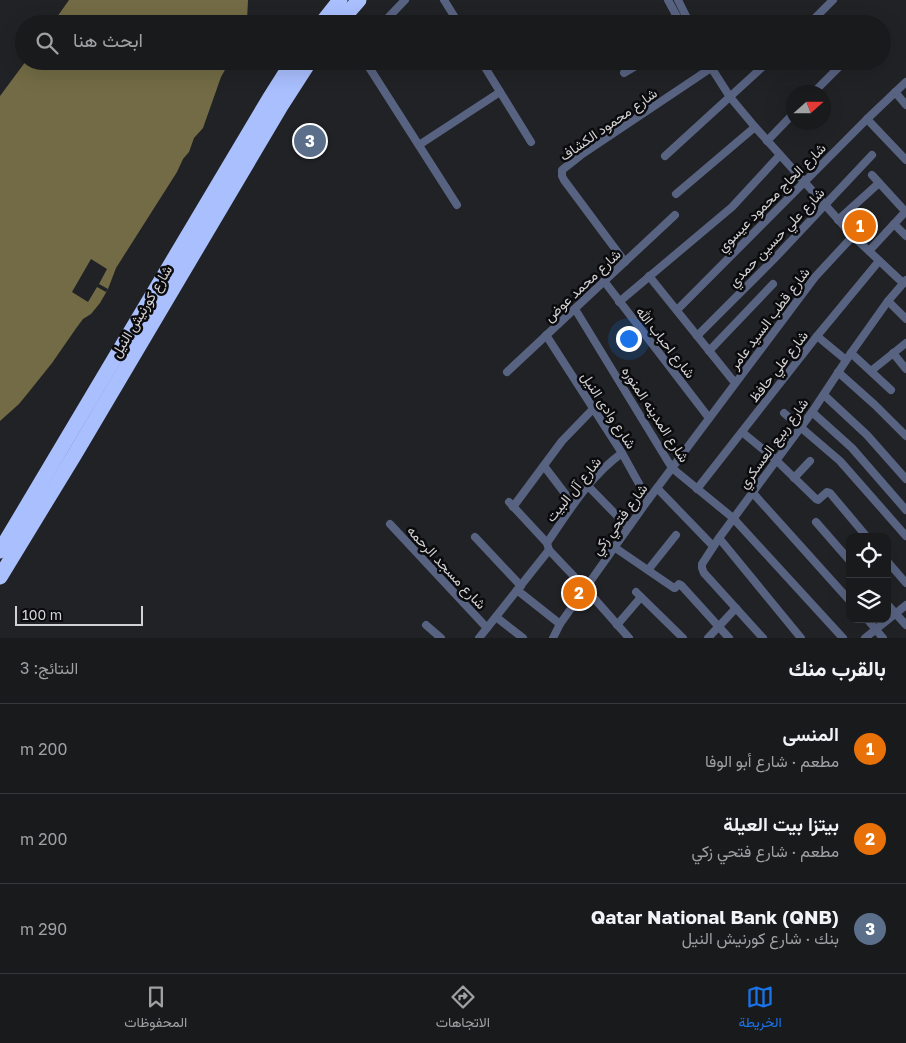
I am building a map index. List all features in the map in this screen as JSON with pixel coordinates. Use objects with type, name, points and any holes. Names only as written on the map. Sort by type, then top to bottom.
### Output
[{"type":"highway","points":[[328,15],[340,0]]},
{"type":"highway","points":[[346,15],[359,0]]},
{"type":"highway","name":"شارع كورنيش النيل","points":[[0,551],[268,99],[287,70]]},
{"type":"highway","name":"شارع كورنيش النيل","points":[[0,577],[304,70]]},
{"type":"street","points":[[391,15],[406,0]]},
{"type":"street","points":[[444,0],[453,15]]},
{"type":"street","points":[[668,0],[676,15]]},
{"type":"street","points":[[678,0],[686,15]]},
{"type":"street","points":[[818,15],[833,0]]},
{"type":"street","points":[[371,70],[457,205]]},
{"type":"street","points":[[487,70],[531,142]]},
{"type":"street","points":[[624,73],[629,70]]},
{"type":"street","name":"شارع محمود الكشاف","points":[[625,262],[564,180],[562,170],[702,70]]},
{"type":"street","points":[[712,70],[730,97],[755,127],[838,220],[879,261],[904,281]]},
{"type":"street","points":[[664,156],[759,70]]},
{"type":"street","points":[[821,85],[836,70]]},
{"type":"street","name":"شارع الحاج محمود عيسوي","points":[[677,310],[866,119],[906,82]]},
{"type":"street","points":[[419,145],[500,92]]},
{"type":"street","points":[[895,92],[906,104]]},
{"type":"street","points":[[866,119],[906,160]]},
{"type":"street","points":[[767,140],[786,121]]},
{"type":"street","points":[[676,194],[755,127]]},
{"type":"street","points":[[619,302],[732,207],[780,155]]},
{"type":"street","name":"شارع علي حسين حمدي","points":[[697,336],[774,259],[872,155]]},
{"type":"street","points":[[869,251],[906,211],[872,175]]},
{"type":"street","points":[[838,220],[879,183]]},
{"type":"street","name":"شارع محمد عوض","points":[[507,372],[674,215]]},
{"type":"street","points":[[894,224],[906,236]]},
{"type":"street","name":"شارع قطب السيد عامر","points":[[709,418],[815,277],[853,236]]},
{"type":"street","name":"شارع علي حافظ","points":[[697,489],[817,336],[879,261]]},
{"type":"street","points":[[649,276],[735,383]]},
{"type":"street","name":"شارع ربيع العسكري","points":[[736,608],[704,573],[702,564],[704,560],[812,412],[846,360],[904,281]]},
{"type":"street","name":"شارع احباب الله","points":[[604,282],[709,418]]},
{"type":"street","points":[[709,351],[773,284]]},
{"type":"street","points":[[888,301],[906,319]]},
{"type":"street","name":"شارع المدينه المنوره","points":[[575,309],[672,468],[733,518],[843,638]]},
{"type":"street","name":"شارع وادى النيل","points":[[546,335],[622,453],[648,500]]},
{"type":"street","points":[[817,336],[846,360]]},
{"type":"street","points":[[871,371],[906,343]]},
{"type":"street","points":[[851,353],[891,390]]},
{"type":"street","points":[[893,354],[906,369]]},
{"type":"street","points":[[838,372],[906,436]]},
{"type":"street","points":[[824,395],[867,435],[906,480]]},
{"type":"street","points":[[594,409],[562,441],[544,466],[511,504],[629,638]]},
{"type":"street","points":[[812,412],[852,448],[906,510]]},
{"type":"street","points":[[784,413],[840,461],[906,536]]},
{"type":"street","name":"شارع فتحي زكي","points":[[556,636],[560,624],[614,546],[709,418]]},
{"type":"street","points":[[742,432],[776,460],[817,500],[827,492],[830,493],[864,533]]},
{"type":"street","name":"شارع آل البيت","points":[[479,638],[519,588],[548,547],[573,504],[611,460],[622,453]]},
{"type":"street","points":[[794,478],[810,461]]},
{"type":"street","points":[[544,466],[573,504]]},
{"type":"street","points":[[588,486],[628,527]]},
{"type":"street","points":[[657,488],[713,546]]},
{"type":"street","points":[[752,492],[846,597]]},
{"type":"street","points":[[816,522],[846,556]]},
{"type":"street","name":"شارع مسجد الرحمه","points":[[390,524],[487,628]]},
{"type":"street","points":[[648,570],[676,535]]},
{"type":"street","points":[[475,537],[519,588],[560,624]]},
{"type":"street","points":[[719,538],[800,638]]},
{"type":"street","points":[[614,546],[674,588],[679,584],[728,638]]},
{"type":"street","points":[[891,566],[906,583]]},
{"type":"street","points":[[618,625],[639,594],[683,638]]},
{"type":"street","points":[[865,638],[906,605]]},
{"type":"street","points":[[708,638],[736,608],[763,638]]},
{"type":"street","points":[[891,608],[906,625]]},
{"type":"street","points":[[496,617],[523,638]]},
{"type":"street","points":[[870,623],[883,638]]},
{"type":"street","points":[[426,625],[440,638]]},
{"type":"shaded area","points":[[69,0],[248,0],[247,15],[58,15]]},
{"type":"shaded area","points":[[19,70],[225,70],[203,128],[194,138],[189,152],[183,159],[177,172],[116,268],[100,303],[91,314],[83,319],[52,363],[19,404],[0,421],[0,96]]},
{"type":"pier","points":[[91,259],[107,269],[99,284],[108,289],[106,292],[97,287],[88,302],[72,292]]},
{"type":"place","name":"Qatar National Bank (QNB)","points":[[310,141]]},
{"type":"place","name":"المنسى","points":[[860,226]]},
{"type":"place","name":"بيتزا بيت العيلة","points":[[579,593]]}]
